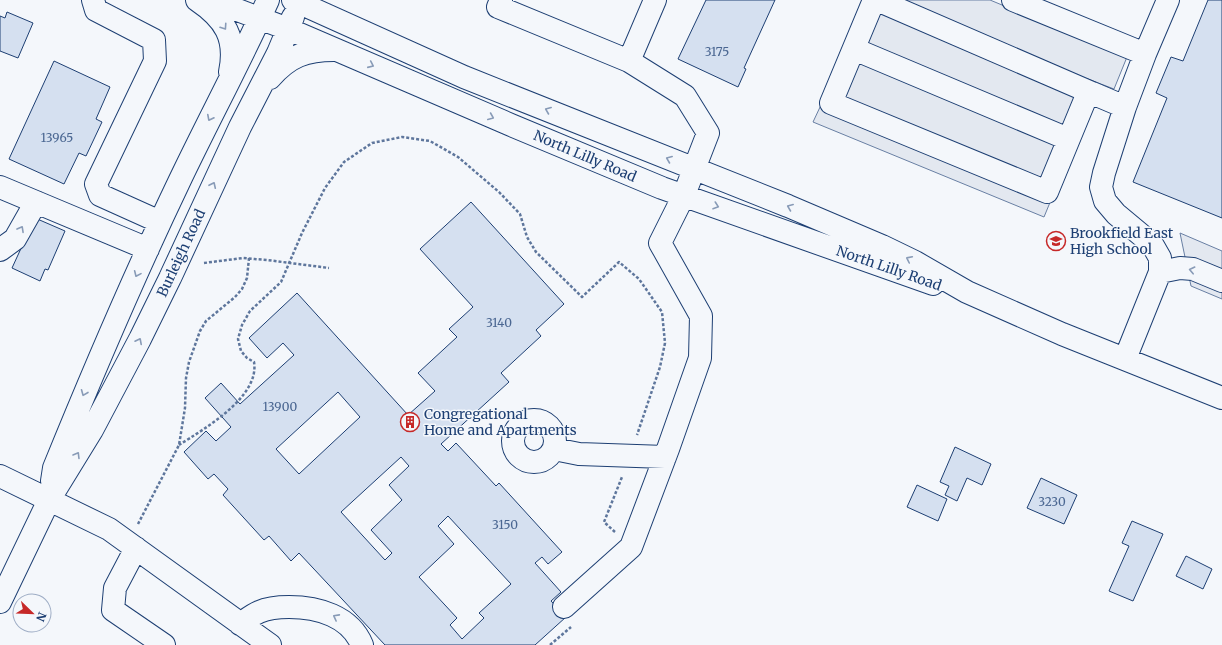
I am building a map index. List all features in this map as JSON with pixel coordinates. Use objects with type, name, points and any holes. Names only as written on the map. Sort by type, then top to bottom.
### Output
[{"type":"street","points":[[93,0],[96,10],[154,40],[155,61],[96,184],[100,195],[160,222]]},
{"type":"street","points":[[197,0],[208,7],[217,16],[229,33],[232,46],[232,60],[228,84]]},
{"type":"street","name":"North Lilly Road","points":[[211,0],[264,9],[288,29],[662,188],[938,286],[967,292]]},
{"type":"street","points":[[501,0],[498,7],[629,61],[685,96],[708,133],[684,196],[660,243],[701,316],[700,358],[666,456],[631,546],[564,607]]},
{"type":"street","points":[[629,61],[655,0]]},
{"type":"street","points":[[874,0],[831,103],[838,106],[1047,192],[1087,95],[1092,93]]},
{"type":"street","points":[[878,0],[1125,107]]},
{"type":"street","points":[[1014,0],[1145,54]]},
{"type":"street","points":[[1125,359],[1160,272],[1160,258],[1152,244],[1116,214],[1105,201],[1101,187],[1125,107],[1145,54],[1168,0]]},
{"type":"street","name":"Burleigh Road","points":[[0,602],[49,500],[92,430],[140,339],[288,29],[297,1]]},
{"type":"street","name":"North Lilly Road","points":[[297,1],[464,77],[788,206],[882,246],[915,262],[967,292],[1062,334],[1222,398]]},
{"type":"street","name":"Burleigh Road","points":[[49,500],[57,461],[94,368],[178,183],[264,9]]},
{"type":"street","points":[[854,49],[1068,139]]},
{"type":"street","points":[[256,94],[279,68],[289,60],[310,52],[320,50],[336,50]]},
{"type":"street","points":[[0,187],[148,249]]},
{"type":"street","points":[[0,250],[15,239],[36,202]]},
{"type":"street","points":[[1160,272],[1180,268],[1193,269],[1222,281]]},
{"type":"street","points":[[554,449],[579,454],[666,456]]},
{"type":"street","points":[[0,476],[109,529],[270,645]]},
{"type":"street","points":[[132,545],[115,588],[113,610],[164,645]]},
{"type":"street","points":[[240,624],[259,612],[269,609],[278,607],[310,608],[323,611],[341,620],[357,635],[362,645]]},
{"type":"path","points":[[179,445],[222,417],[238,401],[250,384],[256,369],[254,362],[247,358],[241,351],[238,339],[242,325],[250,311],[281,282],[288,263],[325,188],[344,162],[372,143],[402,137],[430,141],[458,157],[520,214],[527,237],[536,252],[582,296],[619,262],[639,279],[662,312],[665,343],[660,367],[630,455],[604,522],[631,546]]},
{"type":"path","points":[[204,263],[248,258],[329,268]]},
{"type":"path","points":[[132,545],[179,445],[185,408],[187,370],[200,331],[210,318],[235,298],[242,289],[247,278],[248,258]]},
{"type":"shaded area","points":[[881,0],[990,0],[1127,57],[1114,89],[1088,79],[1051,200],[1044,217],[813,122],[821,105]]},
{"type":"shaded area","points":[[1180,233],[1222,251],[1222,299],[1191,286]]},
{"type":"building","points":[[706,0],[775,0],[744,68],[746,69],[738,87],[678,59]]},
{"type":"building","points":[[1208,0],[1222,0],[1222,218],[1133,182],[1167,98],[1156,93],[1171,57],[1183,61]]},
{"type":"building","points":[[7,12],[33,23],[18,58],[0,51],[0,16],[5,18]]},
{"type":"building","points":[[54,61],[110,87],[96,119],[102,122],[86,156],[79,153],[64,184],[9,159]]},
{"type":"building","name":"Congregational Home and Apartments","points":[[471,202],[564,304],[536,330],[541,336],[501,373],[509,382],[441,444],[448,451],[456,443],[496,486],[499,483],[562,552],[548,564],[542,557],[535,563],[561,592],[551,601],[566,617],[535,645],[385,645],[299,553],[291,561],[269,536],[264,540],[223,495],[228,489],[214,474],[208,479],[184,452],[206,431],[216,441],[231,427],[205,398],[221,383],[240,404],[294,355],[283,343],[267,358],[249,338],[297,293],[408,415],[435,391],[418,373],[457,337],[449,329],[473,307],[420,249]],"holes":[[[338,392],[360,417],[299,474],[276,449]],[[401,457],[409,466],[389,485],[402,500],[371,530],[392,553],[385,560],[341,512]],[[448,516],[511,584],[479,613],[484,618],[462,639],[450,625],[457,618],[419,577],[454,544],[438,526]]]},
{"type":"building","points":[[35,218],[65,231],[48,270],[45,269],[40,281],[12,268]]},
{"type":"building","points":[[955,447],[991,464],[982,485],[967,478],[957,501],[945,495],[949,486],[940,482]]},
{"type":"building","points":[[1041,478],[1077,495],[1064,524],[1027,508]]},
{"type":"building","points":[[917,485],[947,499],[938,521],[907,507]]},
{"type":"building","points":[[1132,521],[1163,534],[1133,601],[1109,591],[1129,546],[1122,543]]},
{"type":"building","points":[[1186,556],[1212,569],[1203,589],[1176,576]]},
{"type":"place","name":"Brookfield East High School","points":[[1056,241]]},
{"type":"place","name":"Congregational Home and Apartments","points":[[410,422]]}]
